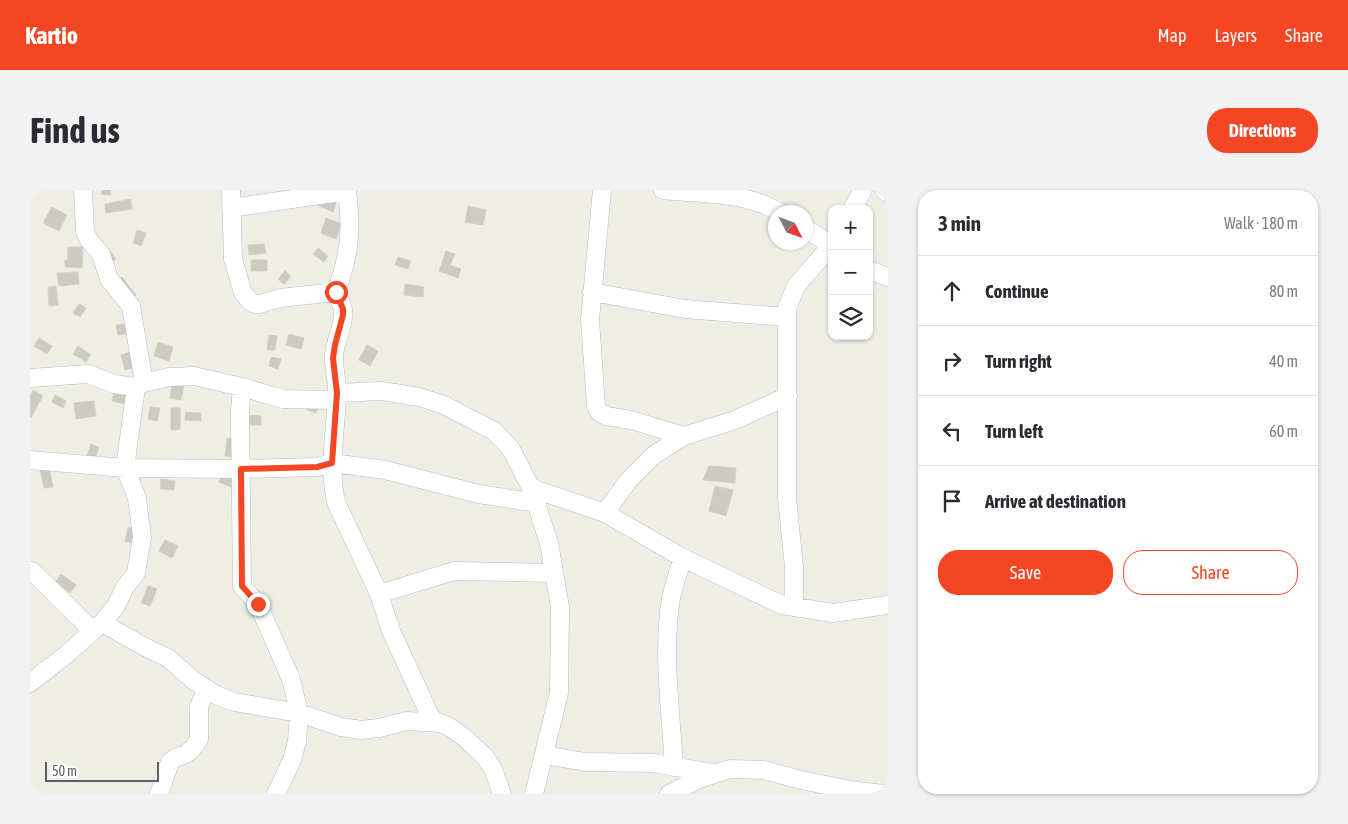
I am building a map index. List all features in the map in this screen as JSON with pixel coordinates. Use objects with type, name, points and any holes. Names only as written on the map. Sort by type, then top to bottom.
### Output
[{"type":"street","points":[[30,683],[98,627],[116,606],[125,587],[136,573],[142,537],[137,498],[125,468],[140,385],[131,306],[122,292],[109,279],[104,260],[85,232],[83,190]]},
{"type":"street","points":[[231,190],[233,259],[243,293],[251,302],[260,304],[280,298],[336,292]]},
{"type":"street","points":[[603,190],[590,320],[596,406],[599,412],[606,416],[631,420],[684,436]]},
{"type":"street","points":[[663,190],[743,198],[768,205]]},
{"type":"street","points":[[854,205],[863,190]]},
{"type":"street","points":[[884,190],[888,193]]},
{"type":"street","points":[[231,208],[347,191],[350,221],[349,247],[345,269],[336,292],[343,309],[343,315],[333,358],[337,396],[332,485],[336,502],[379,594],[391,631],[433,722]]},
{"type":"street","points":[[813,235],[828,248]]},
{"type":"street","points":[[794,607],[794,567],[787,498],[787,317],[788,308],[796,286],[828,250]]},
{"type":"street","points":[[873,271],[888,277]]},
{"type":"street","points":[[592,292],[685,309],[787,317]]},
{"type":"street","points":[[30,378],[88,374],[114,384],[140,385],[169,378],[194,376],[283,399],[382,391],[419,397],[444,405],[494,431],[511,449],[534,495],[549,544],[560,607],[559,693],[534,794]]},
{"type":"street","points":[[242,387],[240,411],[242,586],[258,604],[291,678],[299,713],[297,741],[292,760],[276,794]]},
{"type":"street","points":[[605,513],[628,480],[654,456],[684,436],[735,420],[788,396]]},
{"type":"street","points":[[30,460],[125,468],[241,469],[317,467],[332,463],[385,470],[479,494],[534,495],[605,513],[684,558],[782,605],[833,613],[888,605]]},
{"type":"street","points":[[674,767],[668,677],[668,623],[672,596],[684,558]]},
{"type":"street","points":[[30,571],[98,627],[168,658],[193,680],[216,695],[234,702],[299,713],[341,727],[361,730],[379,728],[407,720],[433,722],[448,726],[465,738],[485,757],[493,770],[502,794]]},
{"type":"street","points":[[379,594],[454,571],[554,573]]},
{"type":"street","points":[[159,794],[170,762],[186,754],[199,739],[199,707],[206,688]]},
{"type":"street","points":[[545,755],[585,762],[653,763],[715,774]]},
{"type":"street","points":[[669,794],[699,779],[730,769],[764,770],[850,790],[883,794]]},
{"type":"building","points":[[102,190],[111,190],[110,195],[101,194]]},
{"type":"building","points":[[321,196],[336,203],[333,212],[317,205]]},
{"type":"building","points":[[131,199],[132,209],[106,213],[105,204]]},
{"type":"building","points":[[468,206],[486,210],[483,225],[465,222]]},
{"type":"building","points":[[52,207],[67,215],[59,231],[43,223]]},
{"type":"building","points":[[326,218],[342,224],[336,239],[321,233]]},
{"type":"building","points":[[137,230],[146,233],[141,246],[133,243]]},
{"type":"building","points":[[264,244],[266,253],[249,255],[248,245]]},
{"type":"building","points":[[68,247],[83,247],[82,268],[65,267],[65,260],[68,260]]},
{"type":"building","points":[[107,247],[116,259],[109,264],[100,253]]},
{"type":"building","points":[[318,248],[328,256],[324,262],[313,254]]},
{"type":"building","points":[[446,251],[455,254],[450,265],[461,269],[458,278],[439,271]]},
{"type":"building","points":[[398,257],[411,261],[408,269],[395,265]]},
{"type":"building","points":[[251,260],[267,260],[267,271],[251,271]]},
{"type":"building","points":[[285,271],[291,276],[284,284],[278,279]]},
{"type":"building","points":[[78,272],[79,284],[59,286],[57,273]]},
{"type":"building","points":[[122,277],[136,295],[130,300],[115,282]]},
{"type":"building","points":[[405,284],[424,287],[423,297],[404,295]]},
{"type":"building","points":[[56,286],[58,305],[49,306],[48,287]]},
{"type":"building","points":[[79,304],[86,308],[80,317],[73,313]]},
{"type":"building","points":[[127,324],[128,334],[118,335],[116,325]]},
{"type":"building","points":[[289,334],[304,338],[301,349],[286,345]]},
{"type":"building","points":[[269,335],[277,336],[275,350],[267,350]]},
{"type":"building","points":[[39,338],[52,346],[47,354],[34,346]]},
{"type":"building","points":[[158,342],[173,347],[169,361],[154,356]]},
{"type":"building","points":[[367,345],[378,351],[370,366],[359,360]]},
{"type":"building","points":[[78,346],[91,355],[86,362],[73,354]]},
{"type":"building","points":[[133,351],[138,366],[125,370],[121,355]]},
{"type":"building","points":[[271,357],[281,359],[278,369],[269,366]]},
{"type":"building","points":[[172,385],[184,386],[181,400],[170,398]]},
{"type":"building","points":[[33,390],[43,396],[31,417],[30,396]]},
{"type":"building","points":[[114,392],[127,394],[126,404],[112,401]]},
{"type":"building","points":[[55,395],[66,401],[63,408],[52,402]]},
{"type":"building","points":[[311,400],[320,403],[316,413],[307,410]]},
{"type":"building","points":[[94,401],[96,416],[76,419],[74,403]]},
{"type":"building","points":[[150,407],[160,408],[157,421],[148,419]]},
{"type":"building","points":[[171,408],[180,408],[180,429],[171,430]]},
{"type":"building","points":[[186,412],[201,413],[201,421],[185,420]]},
{"type":"building","points":[[247,415],[261,416],[261,425],[247,425]]},
{"type":"building","points":[[227,438],[238,439],[236,457],[225,456]]},
{"type":"building","points":[[91,444],[99,447],[94,462],[86,459]]},
{"type":"building","points":[[709,466],[736,468],[735,483],[703,480]]},
{"type":"building","points":[[49,467],[53,487],[44,488],[40,469]]},
{"type":"building","points":[[224,472],[238,478],[233,488],[219,482]]},
{"type":"building","points":[[161,479],[175,481],[174,490],[160,489]]},
{"type":"building","points":[[715,486],[733,490],[726,516],[709,511]]},
{"type":"building","points":[[128,527],[136,529],[132,543],[125,541]]},
{"type":"building","points":[[165,540],[178,546],[172,558],[159,551]]},
{"type":"building","points":[[61,574],[76,585],[70,593],[56,581]]},
{"type":"building","points":[[148,586],[157,589],[150,606],[141,603]]},
{"type":"route","points":[[258,604],[242,586],[241,469],[317,467],[332,463],[337,393],[337,378],[333,358],[343,315],[343,309],[336,292]]}]
